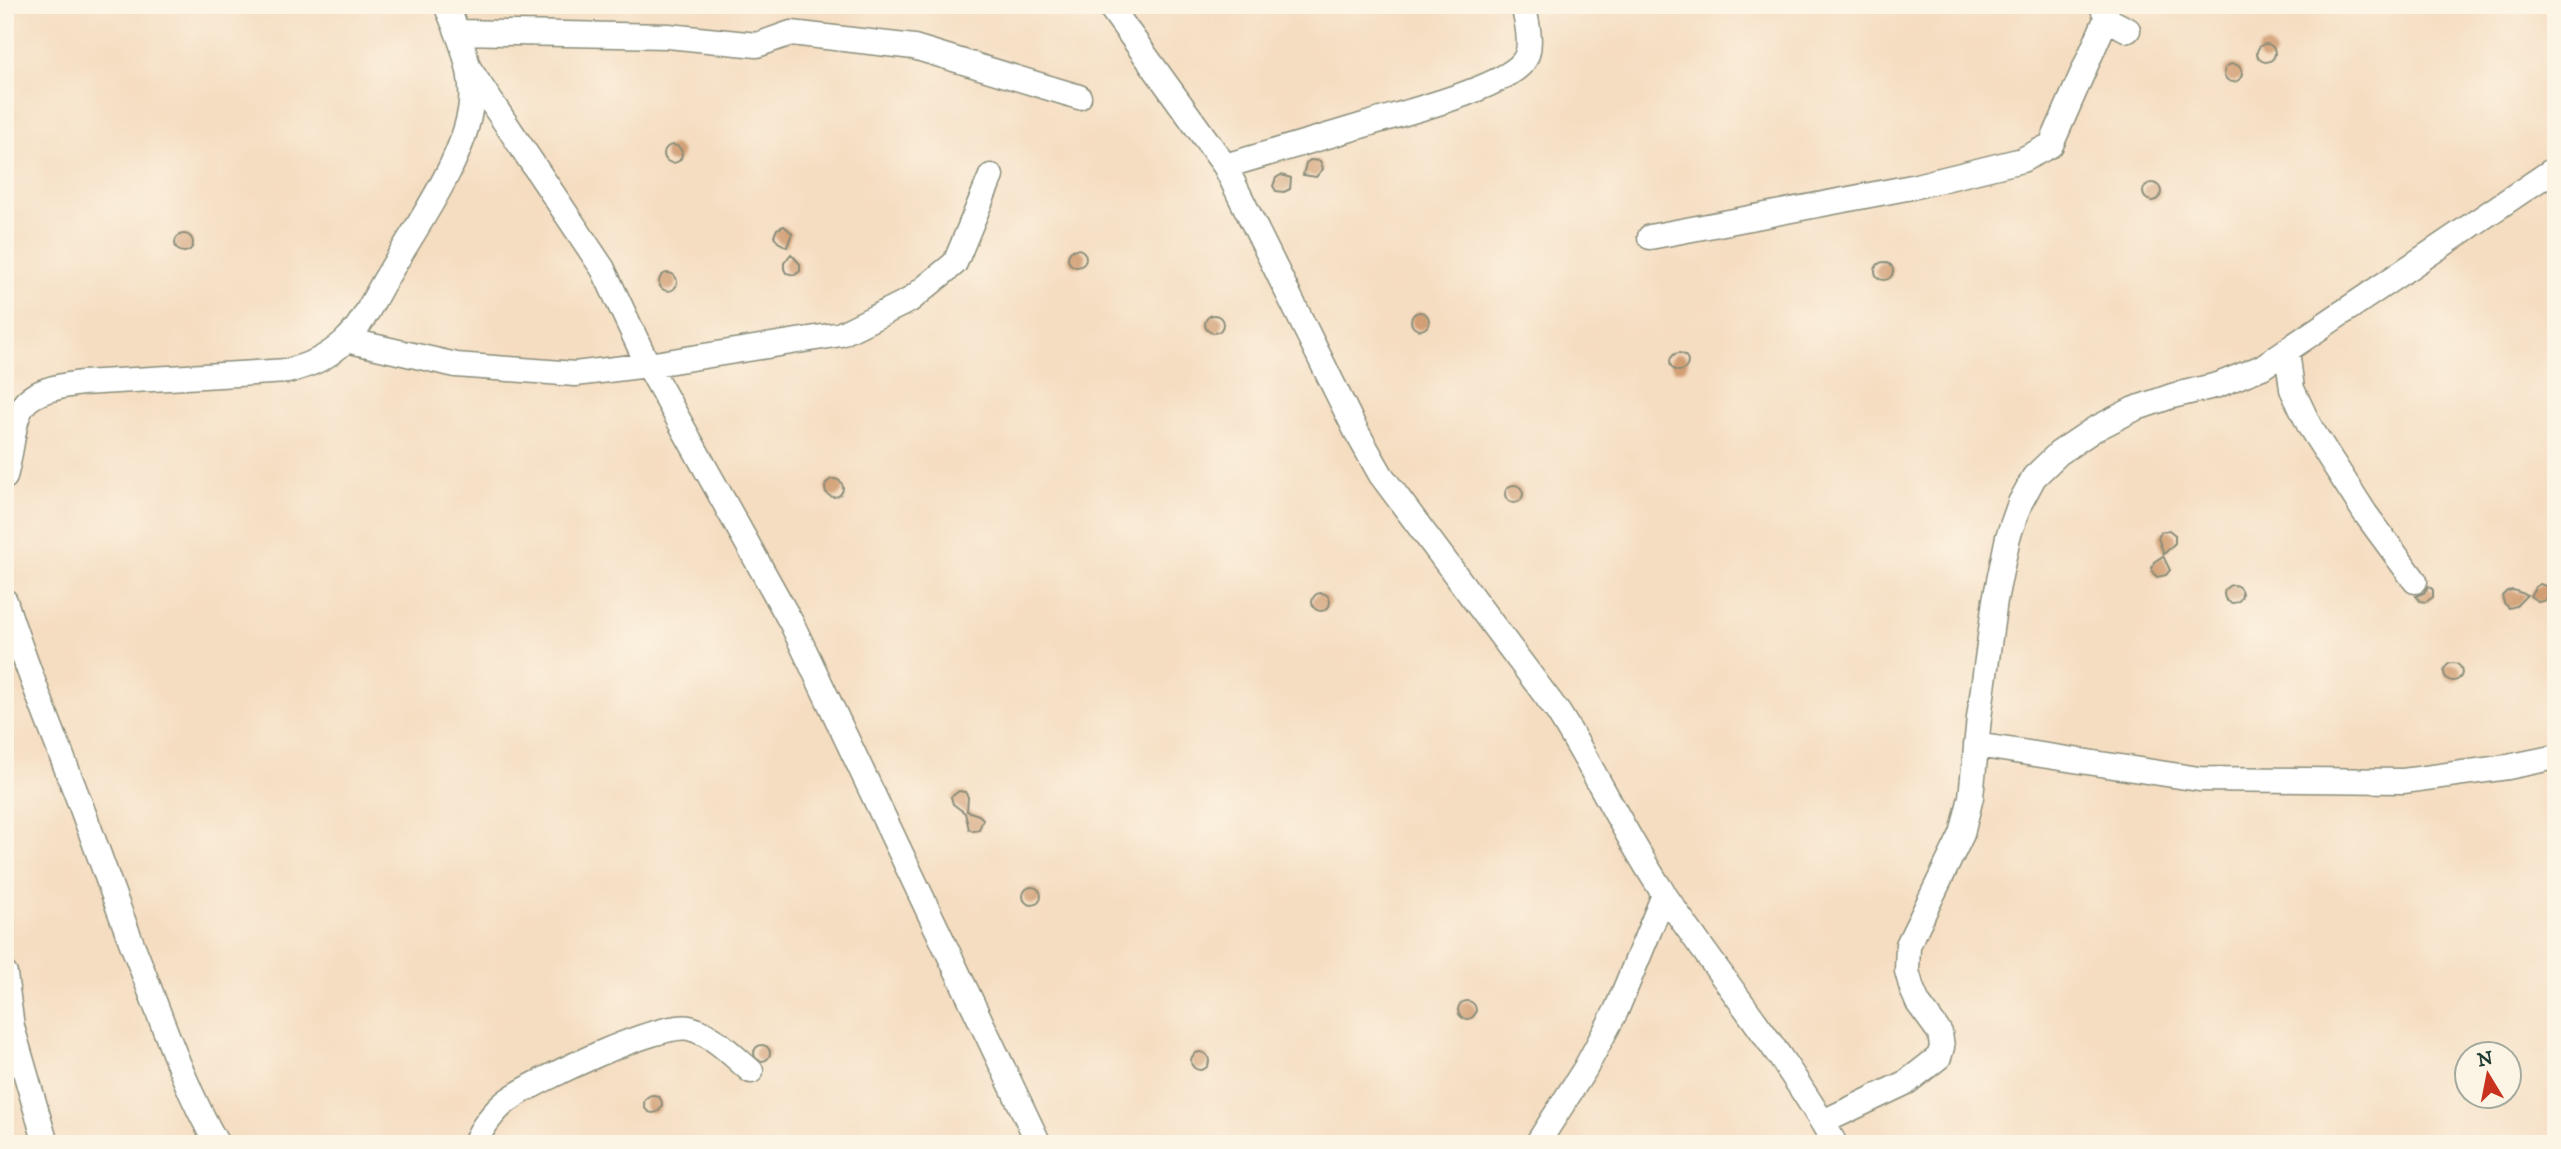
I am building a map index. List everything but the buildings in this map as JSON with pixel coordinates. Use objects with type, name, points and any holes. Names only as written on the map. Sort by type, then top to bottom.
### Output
[{"type":"street","points":[[5,477],[19,409],[29,397],[39,391],[82,383],[288,371],[320,361],[346,340],[366,314],[436,194],[458,149],[471,103],[468,67],[458,32],[446,5]]},
{"type":"street","points":[[1109,5],[1225,166],[1355,429],[1381,475],[1558,712],[1664,895],[1797,1082],[1835,1144]]},
{"type":"street","points":[[1225,166],[1444,101],[1515,71],[1525,61],[1529,49],[1523,5]]},
{"type":"street","points":[[1650,237],[1912,187],[2022,160],[2051,145],[2112,18]]},
{"type":"street","points":[[458,32],[668,36],[757,45],[791,33],[914,47],[1079,97]]},
{"type":"street","points":[[468,67],[603,269],[648,365],[792,624],[1039,1144]]},
{"type":"street","points":[[1823,1122],[1908,1082],[1939,1057],[1942,1047],[1940,1033],[1918,1003],[1912,989],[1908,971],[1908,945],[1962,834],[1972,797],[1995,600],[2008,537],[2020,503],[2034,477],[2067,447],[2134,409],[2218,385],[2262,367],[2556,168]]},
{"type":"street","points":[[346,340],[456,365],[575,374],[841,334],[909,300],[956,263],[991,176]]},
{"type":"street","points":[[2287,351],[2292,389],[2310,427],[2358,502],[2415,581]]},
{"type":"street","points":[[5,601],[38,699],[110,886],[205,1124],[216,1144]]},
{"type":"street","points":[[1976,745],[2199,779],[2403,781],[2508,767],[2556,757]]},
{"type":"street","points":[[1537,1144],[1586,1069],[1616,1011],[1664,895]]},
{"type":"street","points":[[5,974],[12,1027],[46,1144]]},
{"type":"street","points":[[475,1144],[486,1124],[505,1102],[533,1085],[567,1067],[665,1031],[690,1028],[704,1035],[751,1071]]}]
